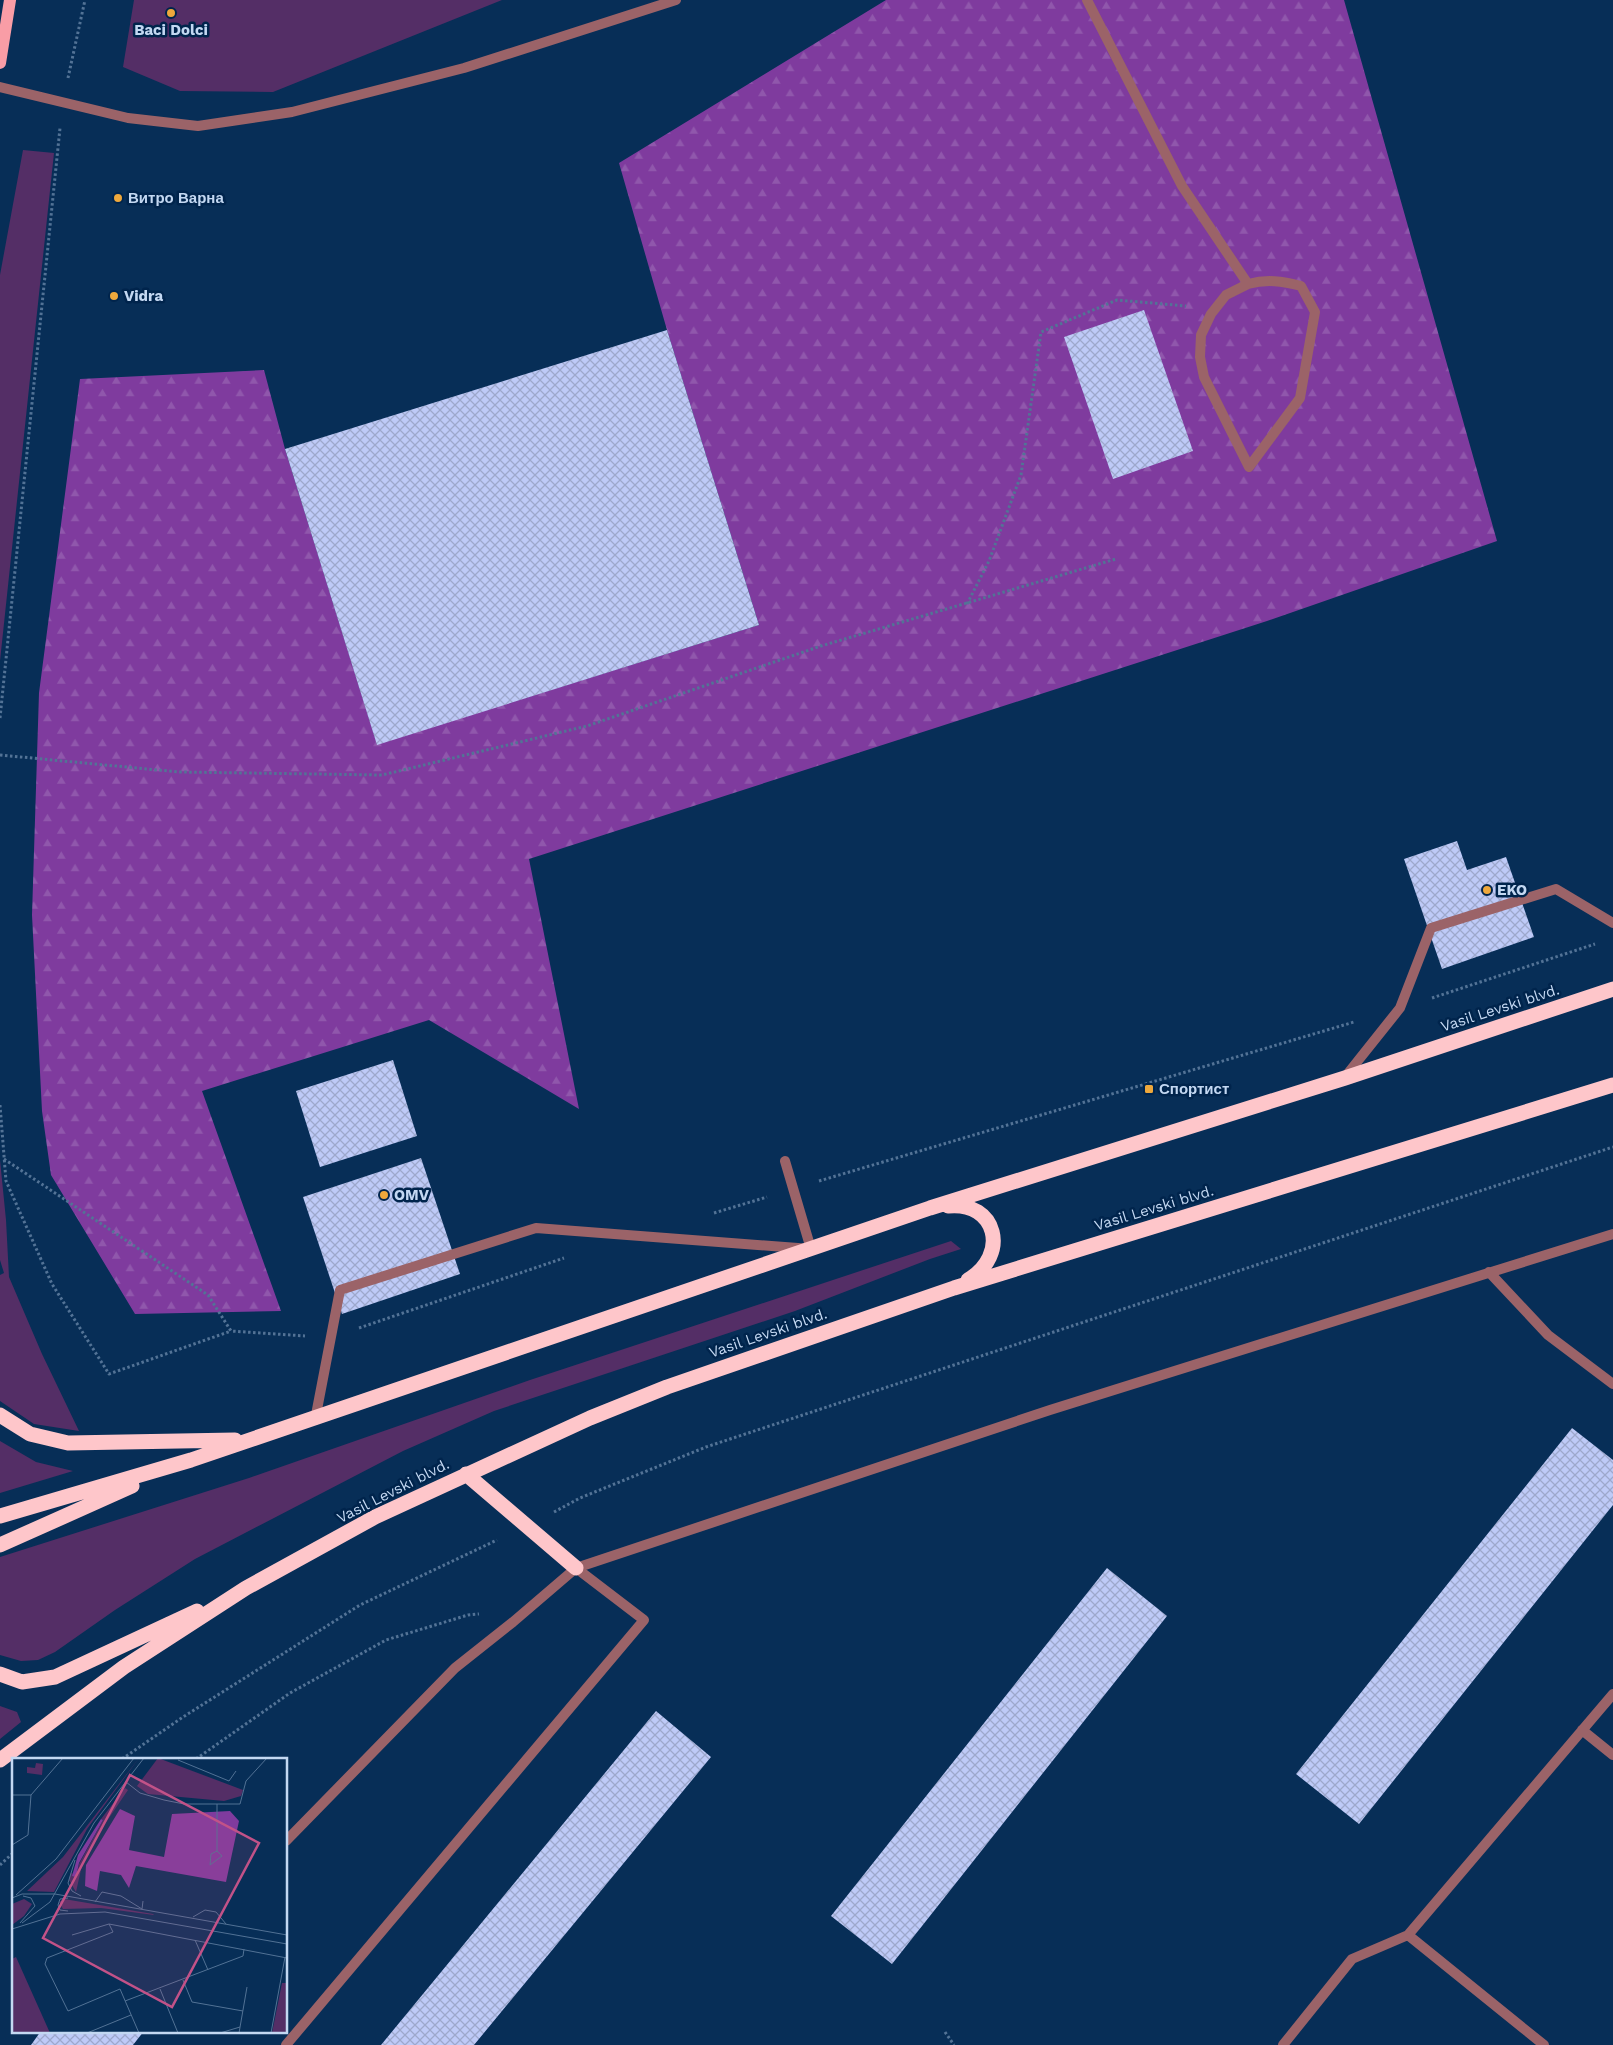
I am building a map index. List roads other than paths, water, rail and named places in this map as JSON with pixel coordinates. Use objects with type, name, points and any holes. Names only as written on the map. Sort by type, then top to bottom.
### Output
[{"type":"highway","name":"Vasil Levski blvd.","points":[[0,1516],[190,1460],[315,1420],[930,1208],[1345,1078],[1613,989]]},
{"type":"highway","name":"Vasil Levski blvd.","points":[[0,1760],[124,1666],[246,1588],[375,1517],[590,1418],[667,1386],[954,1288],[1613,1085]]},
{"type":"highway","points":[[930,1208],[955,1206],[966,1207],[976,1211],[987,1222],[994,1238],[990,1260],[985,1268],[954,1288]]},
{"type":"highway","points":[[0,1415],[30,1434],[68,1443],[252,1440]]},
{"type":"highway","points":[[0,1545],[190,1460]]},
{"type":"highway","points":[[466,1474],[576,1568]]},
{"type":"highway","points":[[0,1674],[22,1682],[55,1677],[246,1588]]},
{"type":"main road","points":[[0,63],[10,0]]},
{"type":"lane","points":[[0,87],[128,118],[198,126],[292,112],[464,68],[676,0]]},
{"type":"lane","points":[[1087,0],[1182,186],[1248,284]]},
{"type":"lane","points":[[1264,280],[1281,281],[1301,286],[1315,312],[1300,398],[1249,467],[1204,377],[1201,364],[1201,336],[1216,308],[1226,295],[1248,284],[1264,280]]},
{"type":"lane","points":[[1345,1078],[1400,1008],[1431,928],[1556,889],[1613,923]]},
{"type":"lane","points":[[315,1420],[340,1290],[536,1228],[811,1249],[785,1161]]},
{"type":"lane","points":[[288,1839],[455,1668],[576,1568],[1050,1410],[1613,1234]]},
{"type":"lane","points":[[1489,1272],[1548,1335],[1613,1384]]},
{"type":"lane","points":[[286,2045],[644,1620],[576,1568]]},
{"type":"lane","points":[[1283,2045],[1352,1959],[1408,1935],[1613,1694]]},
{"type":"lane","points":[[1582,1730],[1613,1755]]},
{"type":"lane","points":[[1408,1935],[1544,2045]]},
{"type":"place","name":"Baci Dolci","points":[[171,13]]},
{"type":"place","name":"Витро Варна","points":[[118,198]]},
{"type":"place","name":"Vidra","points":[[114,296]]},
{"type":"place","name":"EKO","points":[[1487,890]]},
{"type":"place","name":"Спортист","points":[[1149,1089]]},
{"type":"place","name":"OMV","points":[[384,1195]]}]
